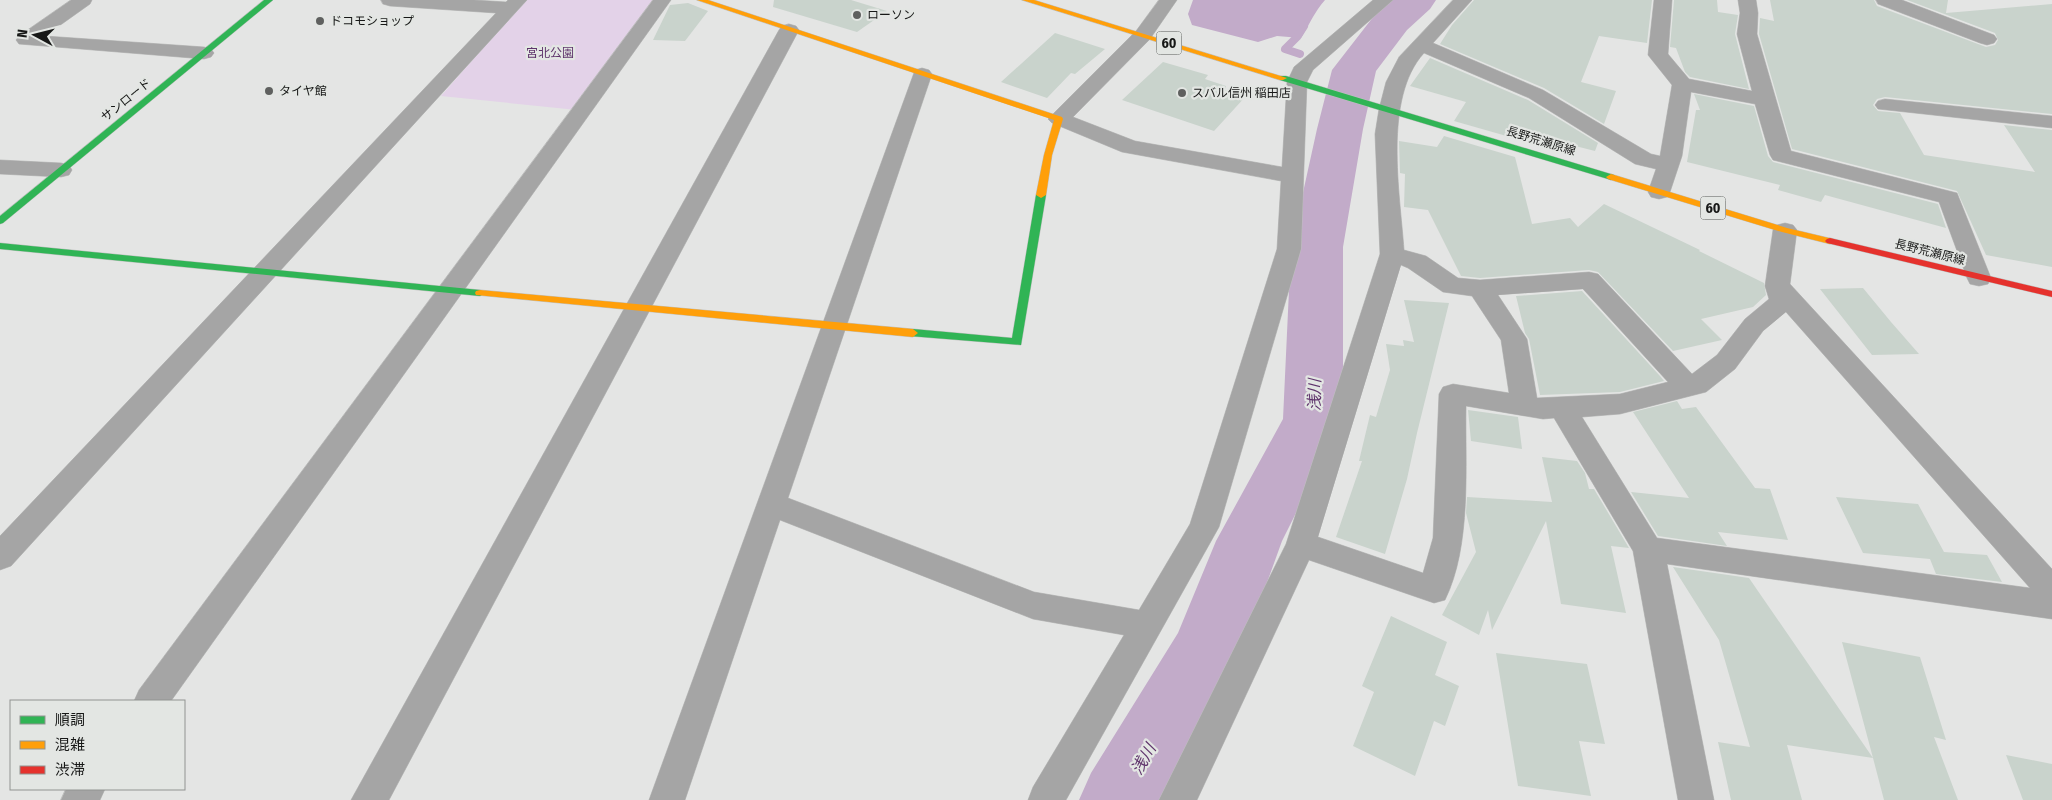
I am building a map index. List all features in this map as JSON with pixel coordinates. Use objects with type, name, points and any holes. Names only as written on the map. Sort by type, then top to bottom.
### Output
[{"type":"street","points":[[83,0],[26,40],[204,53]]},
{"type":"street","name":"サンロード","points":[[0,221],[269,0]]},
{"type":"street","points":[[390,0],[514,4]]},
{"type":"street","points":[[152,700],[662,0]]},
{"type":"street","points":[[701,0],[1059,118],[1130,146],[1293,176]]},
{"type":"street","name":"長野荒瀬原線","points":[[1026,0],[1785,230],[2052,294]]},
{"type":"street","points":[[0,246],[834,327],[1017,342],[1048,156],[1059,118],[1143,35],[1168,0]]},
{"type":"street","points":[[1046,800],[1204,527],[1289,249],[1293,176],[1305,84],[1304,67],[1384,0]]},
{"type":"street","points":[[1177,800],[1301,544],[1392,254],[1383,107],[1406,61],[1463,0]]},
{"type":"street","points":[[1663,0],[1658,55],[1682,84],[1764,99]]},
{"type":"street","points":[[1747,0],[1747,34],[1781,154],[1949,198],[1979,278]]},
{"type":"street","points":[[1885,0],[1987,39]]},
{"type":"street","points":[[0,557],[514,4]]},
{"type":"street","points":[[369,800],[789,30]]},
{"type":"street","points":[[1421,45],[1536,94],[1643,159],[1668,165]]},
{"type":"street","points":[[667,800],[922,74]]},
{"type":"street","points":[[1659,192],[1668,165],[1682,84]]},
{"type":"street","points":[[1885,105],[2052,122]]},
{"type":"street","points":[[0,167],[61,170]]},
{"type":"street","points":[[1301,544],[1434,590],[1448,538],[1453,394],[1543,409],[1620,404],[1696,385],[1726,362],[1754,325],[1782,301],[1777,286],[1785,230]]},
{"type":"street","points":[[1392,254],[1417,262],[1452,286],[1480,288],[1589,280],[1689,387]]},
{"type":"street","points":[[1777,286],[2052,591]]},
{"type":"street","points":[[1480,288],[1514,339],[1526,406]]},
{"type":"street","points":[[1562,408],[1648,549],[1696,800]]},
{"type":"street","points":[[771,504],[1033,605],[1146,625]]},
{"type":"street","points":[[1648,549],[2052,605]]},
{"type":"green space","name":"宮北公園","points":[[525,0],[655,0],[577,110],[441,96]]},
{"type":"shaded area","points":[[1193,0],[1325,0],[1315,13],[1301,38],[1277,36],[1258,42],[1192,25],[1188,14]]},
{"type":"building","points":[[774,0],[851,0],[887,11],[857,32],[773,7]]},
{"type":"building","points":[[1474,0],[1652,0],[1647,43],[1599,36],[1581,82],[1616,91],[1604,124],[1544,88],[1440,44],[1452,25]]},
{"type":"building","points":[[1674,0],[1717,0],[1718,12],[1738,15],[1735,34],[1749,89],[1690,77],[1685,72],[1676,48],[1670,47]]},
{"type":"building","points":[[1770,0],[1874,0],[1877,6],[1986,47],[1995,45],[1998,40],[1995,33],[1907,0],[1948,0],[1946,13],[2052,4],[2052,114],[1885,97],[1877,99],[1873,105],[1878,111],[1900,113],[1924,155],[2035,172],[2004,125],[2052,130],[2052,267],[1986,255],[1957,191],[1792,149],[1759,34],[1760,18],[1774,21]]},
{"type":"building","points":[[688,3],[708,11],[685,41],[653,40],[670,5]]},
{"type":"building","points":[[1055,33],[1105,49],[1075,74],[1071,73],[1047,98],[1001,82]]},
{"type":"building","points":[[1430,58],[1528,100],[1598,143],[1595,151],[1508,129],[1510,137],[1454,121],[1466,102],[1410,86]]},
{"type":"building","name":"スバル信州 稲田店","points":[[1163,62],[1208,75],[1205,79],[1226,86],[1225,90],[1246,96],[1214,131],[1122,100]]},
{"type":"building","points":[[1694,94],[1754,106],[1768,156],[1773,162],[1938,204],[1946,228],[1825,195],[1821,202],[1778,190],[1780,185],[1687,162],[1696,110],[1700,110]]},
{"type":"building","points":[[1444,136],[1515,157],[1532,224],[1570,218],[1578,227],[1604,204],[1764,283],[1766,295],[1753,307],[1701,319],[1722,340],[1673,351],[1598,272],[1589,270],[1480,278],[1461,276],[1428,210],[1404,207],[1405,174],[1400,173],[1399,141],[1437,147]]},
{"type":"building","points":[[1863,288],[1919,354],[1872,355],[1820,289]]},
{"type":"building","points":[[1582,291],[1664,381],[1620,392],[1540,395],[1529,339],[1525,333],[1516,296]]},
{"type":"building","points":[[1404,300],[1449,303],[1407,479],[1385,554],[1336,537],[1362,461],[1359,461],[1370,415],[1376,417],[1390,370],[1386,344],[1404,346],[1403,340],[1414,342]]},
{"type":"building","points":[[1677,401],[1682,409],[1696,407],[1755,488],[1770,489],[1788,540],[1718,532],[1727,546],[1658,536],[1631,492],[1689,498],[1633,412]]},
{"type":"building","points":[[1468,410],[1518,417],[1522,449],[1471,441]]},
{"type":"building","points":[[1542,457],[1577,461],[1585,473],[1589,489],[1594,489],[1629,548],[1611,546],[1626,613],[1561,604],[1546,521],[1492,630],[1488,610],[1479,635],[1442,615],[1476,552],[1466,513],[1467,497],[1552,502]]},
{"type":"building","points":[[1836,497],[1918,504],[1944,552],[1987,555],[2002,582],[1936,574],[1930,559],[1863,553]]},
{"type":"building","points":[[1673,567],[1749,578],[1873,758],[1787,745],[1802,800],[1731,800],[1718,742],[1750,747],[1719,640]]},
{"type":"building","points":[[1391,616],[1447,642],[1435,675],[1459,686],[1445,726],[1434,721],[1415,776],[1353,746],[1374,692],[1362,686]]},
{"type":"building","points":[[1842,642],[1920,657],[1946,740],[1934,737],[1958,800],[1884,800]]},
{"type":"building","points":[[1496,653],[1587,664],[1605,744],[1579,741],[1591,796],[1518,786]]},
{"type":"building","points":[[2006,755],[2052,764],[2052,800],[2023,800]]},
{"type":"waterway","name":"浅川","points":[[1119,800],[1207,649],[1249,541],[1313,419],[1317,247],[1340,129],[1354,70],[1392,21],[1416,0]]},
{"type":"waterway","points":[[1300,54],[1285,49],[1297,37],[1304,26]]},
{"type":"waterway","points":[[1343,66],[1355,69]]},
{"type":"traffic: fast","points":[[0,221],[269,0]]},
{"type":"traffic: fast","points":[[1283,78],[1611,177]]},
{"type":"traffic: fast","points":[[913,333],[1017,342],[1041,195]]},
{"type":"traffic: fast","points":[[0,246],[480,293]]},
{"type":"traffic: slow","points":[[701,0],[1059,119],[1048,155],[1041,195]]},
{"type":"traffic: slow","points":[[1026,0],[1283,78]]},
{"type":"traffic: slow","points":[[1611,177],[1785,230],[1830,241]]},
{"type":"traffic: slow","points":[[480,293],[913,333]]},
{"type":"traffic: jam","points":[[1830,241],[2052,294]]},
{"type":"place","name":"ローソン","points":[[857,15]]},
{"type":"place","name":"ドコモショップ","points":[[320,21]]},
{"type":"place","name":"タイヤ館","points":[[269,91]]},
{"type":"place","name":"スバル信州 稲田店","points":[[1182,93]]}]
